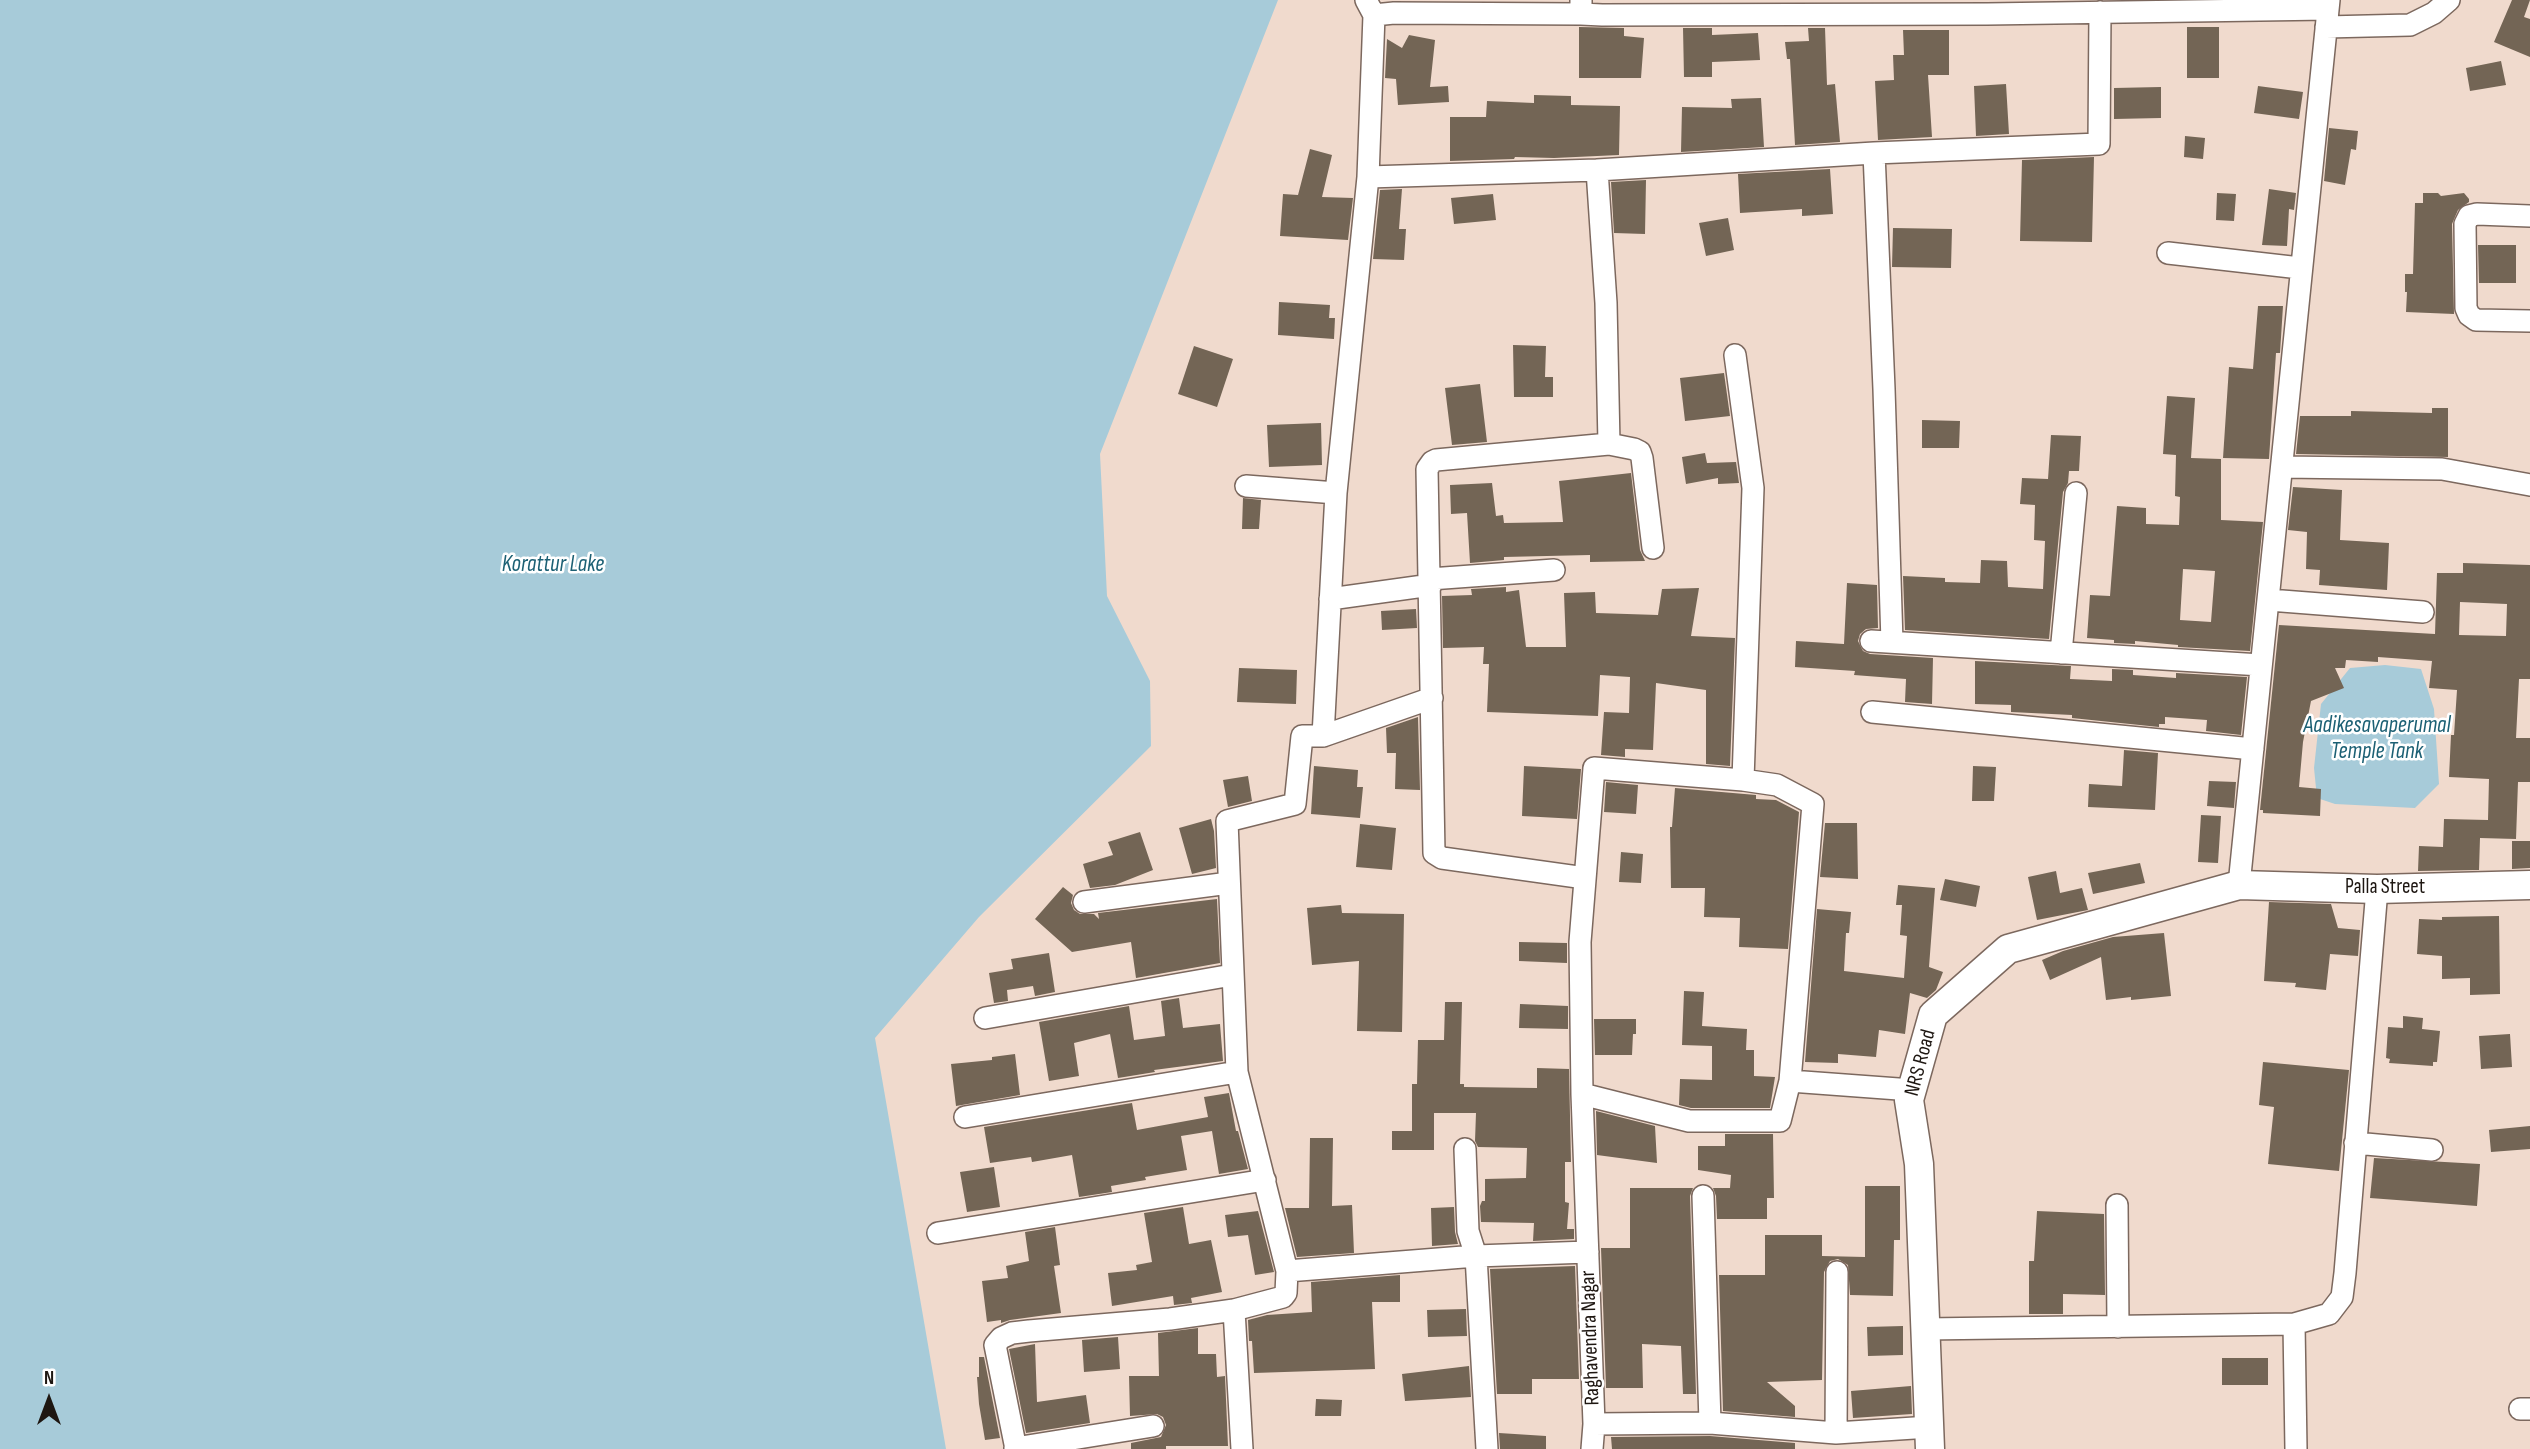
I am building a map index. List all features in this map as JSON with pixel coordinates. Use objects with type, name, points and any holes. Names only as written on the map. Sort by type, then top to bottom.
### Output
[{"type":"street","points":[[1323,736],[1336,492],[1368,177],[1370,8],[1394,13],[1581,7],[1987,7],[2100,12],[2328,12],[2410,25],[2434,13],[2449,0]]},
{"type":"street","points":[[1368,177],[1597,170],[1874,153],[2098,144],[2100,12]]},
{"type":"street","points":[[2239,885],[2328,12]]},
{"type":"street","points":[[1874,153],[1884,389],[1881,642],[2261,665]]},
{"type":"street","points":[[1597,170],[1606,303],[1609,444]]},
{"type":"street","points":[[2530,216],[2477,214],[2469,216],[2465,224],[2466,308],[2469,315],[2476,320],[2530,321]]},
{"type":"street","points":[[2168,253],[2300,268]]},
{"type":"street","points":[[1582,1094],[1689,1121],[1780,1121],[1790,1081],[1813,804],[1777,785],[1743,780],[1753,488],[1735,355]]},
{"type":"street","points":[[1585,878],[1437,857],[1434,849],[1427,469],[1432,462],[1609,444],[1634,449],[1640,452],[1642,458],[1653,548]]},
{"type":"street","points":[[2282,467],[2442,469],[2530,485]]},
{"type":"street","points":[[1246,486],[1336,492]]},
{"type":"street","points":[[2061,653],[2076,492]]},
{"type":"street","points":[[1330,600],[1430,582],[1554,570]]},
{"type":"street","points":[[2269,600],[2423,612]]},
{"type":"street","points":[[1153,1426],[1015,1449],[995,1345],[1001,1338],[1020,1332],[1170,1319],[1234,1310],[1283,1297],[1288,1287],[1287,1271],[1237,1072],[1227,821],[1295,804],[1302,736],[1323,736],[1432,698]]},
{"type":"street","points":[[1872,712],[2253,749]]},
{"type":"street","name":"Raghavendra Nagar","points":[[1592,1449],[1594,1424],[1582,1094],[1580,942],[1594,768],[1743,780]]},
{"type":"street","points":[[1084,902],[1229,883]]},
{"type":"street","name":"Palla Street","points":[[2239,885],[2377,889],[2530,885]]},
{"type":"street","name":"NRS Road","points":[[1930,1438],[1919,1164],[1909,1100],[1934,1015],[2008,950],[2239,885]]},
{"type":"street","points":[[1925,1329],[2294,1324],[2329,1314],[2342,1297],[2377,889]]},
{"type":"street","points":[[985,1018],[1232,975]]},
{"type":"street","points":[[965,1117],[1237,1072]]},
{"type":"street","points":[[1790,1081],[1912,1090]]},
{"type":"street","points":[[2355,1143],[2432,1150]]},
{"type":"street","points":[[1465,1149],[1468,1231],[1476,1256],[1487,1449]]},
{"type":"street","points":[[937,1233],[1265,1180]]},
{"type":"street","points":[[1703,1196],[1710,1423]]},
{"type":"street","points":[[2117,1205],[2118,1327]]},
{"type":"street","points":[[1287,1271],[1476,1256],[1588,1252]]},
{"type":"street","points":[[1836,1272],[1836,1433]]},
{"type":"street","points":[[1234,1310],[1242,1449]]},
{"type":"street","points":[[2294,1324],[2296,1449]]},
{"type":"street","points":[[1594,1424],[1710,1423],[1930,1438]]},
{"type":"water","name":"Korattur Lake","points":[[0,0],[1278,0],[1100,454],[1107,596],[1150,681],[1151,746],[979,917],[875,1038],[946,1449],[0,1449]]},
{"type":"water","name":"Aadikesavaperumal Temple Tank","points":[[2385,665],[2421,669],[2434,709],[2439,784],[2415,808],[2335,804],[2317,798],[2314,768],[2321,704],[2350,668]]},
{"type":"building","points":[[2512,0],[2530,0],[2524,17],[2530,19],[2530,57],[2494,42]]},
{"type":"building","points":[[1579,27],[1624,28],[1624,36],[1644,38],[1641,78],[1579,78]]},
{"type":"building","points":[[2187,27],[2219,27],[2219,78],[2187,78]]},
{"type":"building","points":[[1683,28],[1712,28],[1712,35],[1758,33],[1760,60],[1712,62],[1712,77],[1684,77]]},
{"type":"building","points":[[1808,28],[1825,28],[1827,85],[1835,84],[1840,142],[1795,145],[1790,59],[1787,59],[1785,42],[1809,41]]},
{"type":"building","points":[[1903,30],[1949,30],[1949,75],[1928,75],[1932,137],[1878,140],[1875,81],[1894,80],[1893,55],[1904,55]]},
{"type":"building","points":[[1409,35],[1435,40],[1430,87],[1448,86],[1449,102],[1398,105],[1396,79],[1385,78],[1387,39],[1402,48]]},
{"type":"building","points":[[2501,61],[2506,85],[2470,91],[2466,68]]},
{"type":"building","points":[[2006,84],[2009,134],[1976,136],[1974,86]]},
{"type":"building","points":[[2258,86],[2303,92],[2299,119],[2254,113]]},
{"type":"building","points":[[2161,87],[2161,118],[2114,119],[2114,88]]},
{"type":"building","points":[[1534,95],[1571,96],[1571,105],[1620,106],[1619,155],[1450,161],[1450,117],[1486,117],[1487,101],[1534,103]]},
{"type":"building","points":[[1761,98],[1764,147],[1681,152],[1682,107],[1732,108],[1731,99]]},
{"type":"building","points":[[2329,128],[2358,131],[2356,150],[2351,149],[2345,185],[2324,181]]},
{"type":"building","points":[[2185,136],[2205,138],[2203,159],[2184,157]]},
{"type":"building","points":[[1310,149],[1332,155],[1322,197],[1353,198],[1348,240],[1280,236],[1283,194],[1298,195]]},
{"type":"building","points":[[2094,157],[2092,242],[2020,241],[2022,160]]},
{"type":"building","points":[[1830,169],[1833,214],[1802,216],[1802,209],[1740,213],[1738,174]]},
{"type":"building","points":[[1646,180],[1645,234],[1614,233],[1611,182]]},
{"type":"building","points":[[1402,189],[1399,229],[1406,229],[1404,260],[1373,259],[1380,190]]},
{"type":"building","points":[[2269,189],[2296,193],[2294,210],[2289,209],[2287,246],[2262,245]]},
{"type":"building","points":[[2217,193],[2236,194],[2234,221],[2216,220]]},
{"type":"building","points":[[2423,193],[2438,193],[2441,196],[2464,193],[2469,199],[2469,202],[2458,210],[2452,224],[2454,314],[2406,312],[2405,274],[2413,274],[2415,203],[2423,203]]},
{"type":"building","points":[[1493,194],[1496,220],[1454,224],[1451,198]]},
{"type":"building","points":[[1728,218],[1734,250],[1706,256],[1699,223]]},
{"type":"building","points":[[1893,228],[1952,229],[1951,268],[1892,267]]},
{"type":"building","points":[[2478,245],[2516,245],[2516,283],[2479,283]]},
{"type":"building","points":[[1279,302],[1330,305],[1329,318],[1335,318],[1334,339],[1278,335]]},
{"type":"building","points":[[2258,306],[2283,306],[2280,353],[2276,353],[2269,459],[2223,458],[2229,367],[2253,369]]},
{"type":"building","points":[[1513,345],[1546,346],[1545,377],[1553,377],[1553,397],[1514,397]]},
{"type":"building","points":[[1194,346],[1233,359],[1217,407],[1178,394]]},
{"type":"building","points":[[1724,373],[1730,416],[1685,421],[1680,378]]},
{"type":"building","points":[[1480,384],[1487,442],[1452,445],[1445,388]]},
{"type":"building","points":[[2167,396],[2195,398],[2191,458],[2221,459],[2221,520],[2263,522],[2250,651],[2178,647],[2135,641],[2135,644],[2114,643],[2114,640],[2087,638],[2090,595],[2110,596],[2117,506],[2146,508],[2146,524],[2179,525],[2180,497],[2175,496],[2176,455],[2163,454]],"holes":[[[2183,569],[2215,571],[2211,622],[2180,620]]]},
{"type":"building","points":[[2432,408],[2448,408],[2448,457],[2296,454],[2300,416],[2351,416],[2351,411],[2432,413]]},
{"type":"building","points":[[1922,420],[1960,421],[1959,448],[1922,448]]},
{"type":"building","points":[[1321,423],[1322,465],[1269,467],[1267,425]]},
{"type":"building","points":[[2051,435],[2081,436],[2079,471],[2069,471],[2068,483],[2063,492],[2049,639],[1905,630],[1903,576],[1945,578],[1945,582],[1980,583],[1981,560],[2007,561],[2008,587],[2043,589],[2045,541],[2034,540],[2035,505],[2020,504],[2022,478],[2048,479]]},
{"type":"building","points":[[1705,453],[1707,463],[1736,462],[1739,483],[1718,484],[1718,478],[1686,484],[1682,457]]},
{"type":"building","points":[[1631,473],[1640,550],[1645,561],[1590,562],[1590,555],[1504,557],[1504,560],[1470,563],[1467,513],[1451,514],[1450,485],[1492,483],[1496,516],[1503,515],[1504,523],[1563,522],[1559,481]]},
{"type":"building","points":[[2293,487],[2342,490],[2340,540],[2389,543],[2387,590],[2319,585],[2320,570],[2306,569],[2307,532],[2288,530]]},
{"type":"building","points":[[1243,498],[1261,500],[1259,529],[1242,529]]},
{"type":"building","points":[[2463,563],[2530,565],[2530,679],[2519,679],[2516,738],[2530,738],[2530,782],[2518,782],[2516,839],[2480,838],[2479,870],[2418,871],[2419,846],[2443,847],[2444,819],[2488,820],[2489,779],[2449,777],[2457,690],[2429,688],[2432,661],[2378,657],[2378,662],[2346,660],[2345,668],[2335,668],[2344,688],[2311,701],[2303,742],[2299,787],[2321,789],[2320,816],[2263,813],[2263,810],[2260,810],[2279,625],[2435,634],[2437,573],[2463,573]],"holes":[[[2460,602],[2507,604],[2506,636],[2459,635]]]},
{"type":"building","points":[[1847,583],[1877,585],[1878,628],[1866,629],[1860,634],[1858,641],[1863,651],[1870,654],[1933,658],[1932,704],[1905,702],[1906,679],[1854,675],[1855,671],[1795,667],[1796,641],[1844,644]]},
{"type":"building","points":[[1506,587],[1506,592],[1519,590],[1526,647],[1566,647],[1564,593],[1595,592],[1596,613],[1658,615],[1662,589],[1699,588],[1691,636],[1735,638],[1730,766],[1706,764],[1706,690],[1656,683],[1653,750],[1625,749],[1625,757],[1601,755],[1604,712],[1629,713],[1630,677],[1600,675],[1598,716],[1487,712],[1489,664],[1483,664],[1484,647],[1443,648],[1442,596],[1472,595],[1471,589]]},
{"type":"building","points":[[1416,609],[1417,628],[1382,630],[1381,611]]},
{"type":"building","points":[[1975,661],[2071,666],[2070,679],[2112,681],[2112,669],[2133,670],[2133,675],[2176,678],[2176,673],[2247,677],[2241,735],[2206,731],[2207,720],[2165,717],[2165,724],[2159,724],[2159,727],[2072,718],[2072,715],[2011,712],[2011,705],[1975,704]]},
{"type":"building","points":[[1239,668],[1297,670],[1296,704],[1237,702]]},
{"type":"building","points":[[1418,717],[1420,790],[1395,789],[1396,753],[1387,753],[1386,728]]},
{"type":"building","points":[[2124,750],[2158,753],[2155,810],[2088,807],[2089,784],[2122,786]]},
{"type":"building","points":[[1314,766],[1358,770],[1357,787],[1363,787],[1360,818],[1311,814]]},
{"type":"building","points":[[1524,766],[1581,769],[1577,819],[1522,816]]},
{"type":"building","points":[[1973,766],[1996,767],[1994,801],[1972,801]]},
{"type":"building","points":[[1248,776],[1252,801],[1228,807],[1223,780]]},
{"type":"building","points":[[2209,781],[2236,782],[2234,808],[2207,806]]},
{"type":"building","points":[[1606,782],[1638,785],[1636,814],[1604,812]]},
{"type":"building","points":[[1675,788],[1756,795],[1756,799],[1776,800],[1799,812],[1788,949],[1739,947],[1740,918],[1704,917],[1705,888],[1671,888],[1670,827]]},
{"type":"building","points":[[2201,815],[2221,816],[2218,863],[2198,862]]},
{"type":"building","points":[[1211,819],[1216,868],[1192,874],[1179,828]]},
{"type":"building","points":[[1825,823],[1857,823],[1858,879],[1820,877]]},
{"type":"building","points":[[1360,824],[1396,828],[1392,870],[1356,867]]},
{"type":"building","points":[[1140,832],[1153,870],[1115,885],[1090,888],[1083,864],[1113,855],[1108,842]]},
{"type":"building","points":[[2512,841],[2530,841],[2530,868],[2512,869]]},
{"type":"building","points":[[1621,852],[1643,854],[1641,883],[1619,882]]},
{"type":"building","points":[[2140,863],[2145,883],[2093,894],[2088,873]]},
{"type":"building","points":[[2056,871],[2060,893],[2082,888],[2088,910],[2037,920],[2028,877]]},
{"type":"building","points":[[1945,879],[1980,886],[1976,907],[1940,900]]},
{"type":"building","points":[[1898,885],[1935,888],[1929,967],[1943,972],[1936,990],[1927,998],[1910,993],[1905,1034],[1879,1030],[1876,1057],[1838,1054],[1838,1063],[1805,1062],[1817,909],[1851,912],[1849,933],[1846,933],[1844,971],[1904,978],[1907,936],[1900,935],[1902,905],[1896,905]]},
{"type":"building","points":[[1063,887],[1073,895],[1071,903],[1074,910],[1080,914],[1094,914],[1099,919],[1098,913],[1217,899],[1220,963],[1136,978],[1131,942],[1072,952],[1035,919]]},
{"type":"building","points":[[2269,902],[2331,904],[2338,928],[2360,930],[2358,956],[2330,954],[2326,990],[2295,987],[2296,983],[2264,981]]},
{"type":"building","points":[[1341,905],[1342,913],[1404,914],[1402,1032],[1357,1031],[1359,961],[1312,965],[1307,908]]},
{"type":"building","points":[[2499,916],[2500,994],[2470,995],[2470,978],[2442,979],[2442,956],[2417,954],[2419,919]]},
{"type":"building","points":[[2164,933],[2171,996],[2106,1000],[2101,957],[2050,980],[2042,960],[2113,937]]},
{"type":"building","points":[[1519,942],[1567,943],[1567,963],[1519,961]]},
{"type":"building","points":[[1049,953],[1055,992],[1035,996],[1033,986],[1007,990],[1008,1001],[994,1003],[989,973],[1013,969],[1011,959]]},
{"type":"building","points":[[1684,991],[1704,992],[1702,1026],[1747,1029],[1746,1050],[1754,1050],[1754,1076],[1775,1077],[1770,1108],[1691,1108],[1679,1105],[1680,1079],[1712,1080],[1712,1046],[1682,1045]]},
{"type":"building","points":[[1179,998],[1183,1028],[1220,1024],[1223,1061],[1154,1070],[1155,1072],[1118,1078],[1110,1034],[1074,1043],[1079,1076],[1049,1081],[1039,1022],[1129,1006],[1134,1040],[1165,1036],[1161,1001]]},
{"type":"building","points":[[1445,1002],[1462,1002],[1460,1084],[1464,1084],[1464,1087],[1537,1088],[1537,1068],[1569,1069],[1571,1162],[1565,1162],[1565,1202],[1569,1203],[1567,1229],[1574,1229],[1574,1239],[1533,1241],[1534,1223],[1481,1222],[1480,1206],[1482,1201],[1485,1201],[1485,1179],[1526,1178],[1527,1148],[1478,1147],[1475,1141],[1476,1113],[1434,1113],[1434,1150],[1392,1150],[1392,1131],[1412,1131],[1412,1084],[1417,1084],[1418,1040],[1444,1040]]},
{"type":"building","points":[[1520,1004],[1568,1006],[1568,1029],[1519,1028]]},
{"type":"building","points":[[2403,1016],[2423,1018],[2422,1029],[2440,1031],[2437,1062],[2433,1062],[2433,1066],[2389,1063],[2390,1059],[2386,1058],[2388,1027],[2403,1028]]},
{"type":"building","points":[[1594,1019],[1636,1019],[1632,1055],[1595,1055]]},
{"type":"building","points":[[2510,1034],[2512,1067],[2481,1069],[2479,1036]]},
{"type":"building","points":[[1015,1054],[1020,1095],[956,1106],[951,1064],[992,1060],[992,1057]]},
{"type":"building","points":[[2263,1062],[2349,1070],[2339,1171],[2268,1164],[2274,1107],[2259,1105]]},
{"type":"building","points":[[1229,1093],[1236,1131],[1248,1169],[1219,1174],[1212,1131],[1181,1136],[1187,1170],[1145,1177],[1146,1180],[1111,1186],[1112,1192],[1079,1197],[1072,1155],[1032,1162],[1031,1157],[990,1163],[984,1127],[1132,1103],[1137,1130],[1208,1117],[1204,1097]]},
{"type":"building","points":[[1596,1111],[1655,1126],[1657,1163],[1597,1155]]},
{"type":"building","points":[[2530,1126],[2530,1149],[2491,1152],[2489,1130]]},
{"type":"building","points":[[1725,1134],[1773,1134],[1774,1198],[1767,1198],[1767,1219],[1717,1219],[1713,1188],[1730,1188],[1731,1175],[1698,1170],[1698,1146],[1725,1146]]},
{"type":"building","points":[[1310,1138],[1333,1138],[1332,1206],[1352,1205],[1354,1253],[1297,1257],[1285,1208],[1309,1208]]},
{"type":"building","points":[[2374,1158],[2480,1164],[2477,1206],[2370,1198]]},
{"type":"building","points":[[994,1167],[1000,1207],[967,1212],[960,1172]]},
{"type":"building","points":[[1865,1186],[1900,1186],[1900,1240],[1894,1240],[1893,1296],[1850,1295],[1848,1265],[1838,1259],[1830,1261],[1824,1272],[1822,1380],[1767,1382],[1795,1406],[1795,1417],[1723,1411],[1719,1275],[1765,1275],[1765,1235],[1822,1235],[1822,1256],[1865,1257]]},
{"type":"building","points":[[1630,1188],[1693,1188],[1690,1196],[1696,1394],[1683,1394],[1681,1346],[1642,1344],[1643,1388],[1606,1388],[1601,1248],[1630,1248]]},
{"type":"building","points":[[1183,1207],[1189,1244],[1211,1240],[1222,1292],[1191,1298],[1192,1303],[1174,1305],[1173,1296],[1112,1306],[1108,1273],[1137,1270],[1136,1265],[1152,1262],[1144,1213]]},
{"type":"building","points":[[1454,1207],[1458,1244],[1432,1246],[1431,1208]]},
{"type":"building","points":[[1258,1211],[1274,1272],[1255,1275],[1248,1235],[1228,1237],[1225,1215]]},
{"type":"building","points":[[2037,1211],[2104,1214],[2105,1295],[2063,1294],[2063,1314],[2029,1314],[2029,1261],[2034,1261]]},
{"type":"building","points":[[1055,1227],[1060,1265],[1054,1266],[1061,1313],[1001,1323],[1001,1320],[987,1322],[982,1281],[1008,1278],[1006,1266],[1029,1261],[1025,1232]]},
{"type":"building","points":[[1575,1266],[1579,1379],[1532,1379],[1532,1394],[1497,1394],[1490,1269]]},
{"type":"building","points":[[1400,1275],[1400,1302],[1372,1302],[1375,1369],[1254,1373],[1248,1320],[1267,1315],[1312,1312],[1311,1282]]},
{"type":"building","points":[[1466,1309],[1467,1336],[1428,1337],[1427,1310]]},
{"type":"building","points":[[1903,1326],[1903,1355],[1868,1356],[1867,1327]]},
{"type":"building","points":[[1198,1328],[1198,1354],[1216,1354],[1217,1377],[1225,1376],[1228,1446],[1131,1449],[1131,1443],[1161,1437],[1166,1425],[1163,1417],[1157,1414],[1130,1416],[1129,1376],[1159,1376],[1158,1333]]},
{"type":"building","points":[[1118,1337],[1120,1369],[1084,1372],[1082,1340]]},
{"type":"building","points":[[1035,1344],[1037,1402],[1086,1395],[1090,1423],[1026,1433],[1009,1349]]},
{"type":"building","points":[[979,1357],[984,1357],[1000,1438],[985,1440],[977,1377]]},
{"type":"building","points":[[2222,1358],[2268,1358],[2268,1385],[2222,1385]]},
{"type":"building","points":[[1469,1366],[1471,1397],[1405,1401],[1402,1374]]},
{"type":"building","points":[[1911,1386],[1912,1414],[1853,1418],[1851,1391]]},
{"type":"building","points":[[1316,1399],[1342,1400],[1341,1416],[1315,1416]]},
{"type":"building","points":[[1499,1433],[1546,1436],[1546,1449],[1500,1449]]},
{"type":"building","points":[[1710,1436],[1795,1443],[1795,1449],[1612,1449],[1611,1437]]}]
